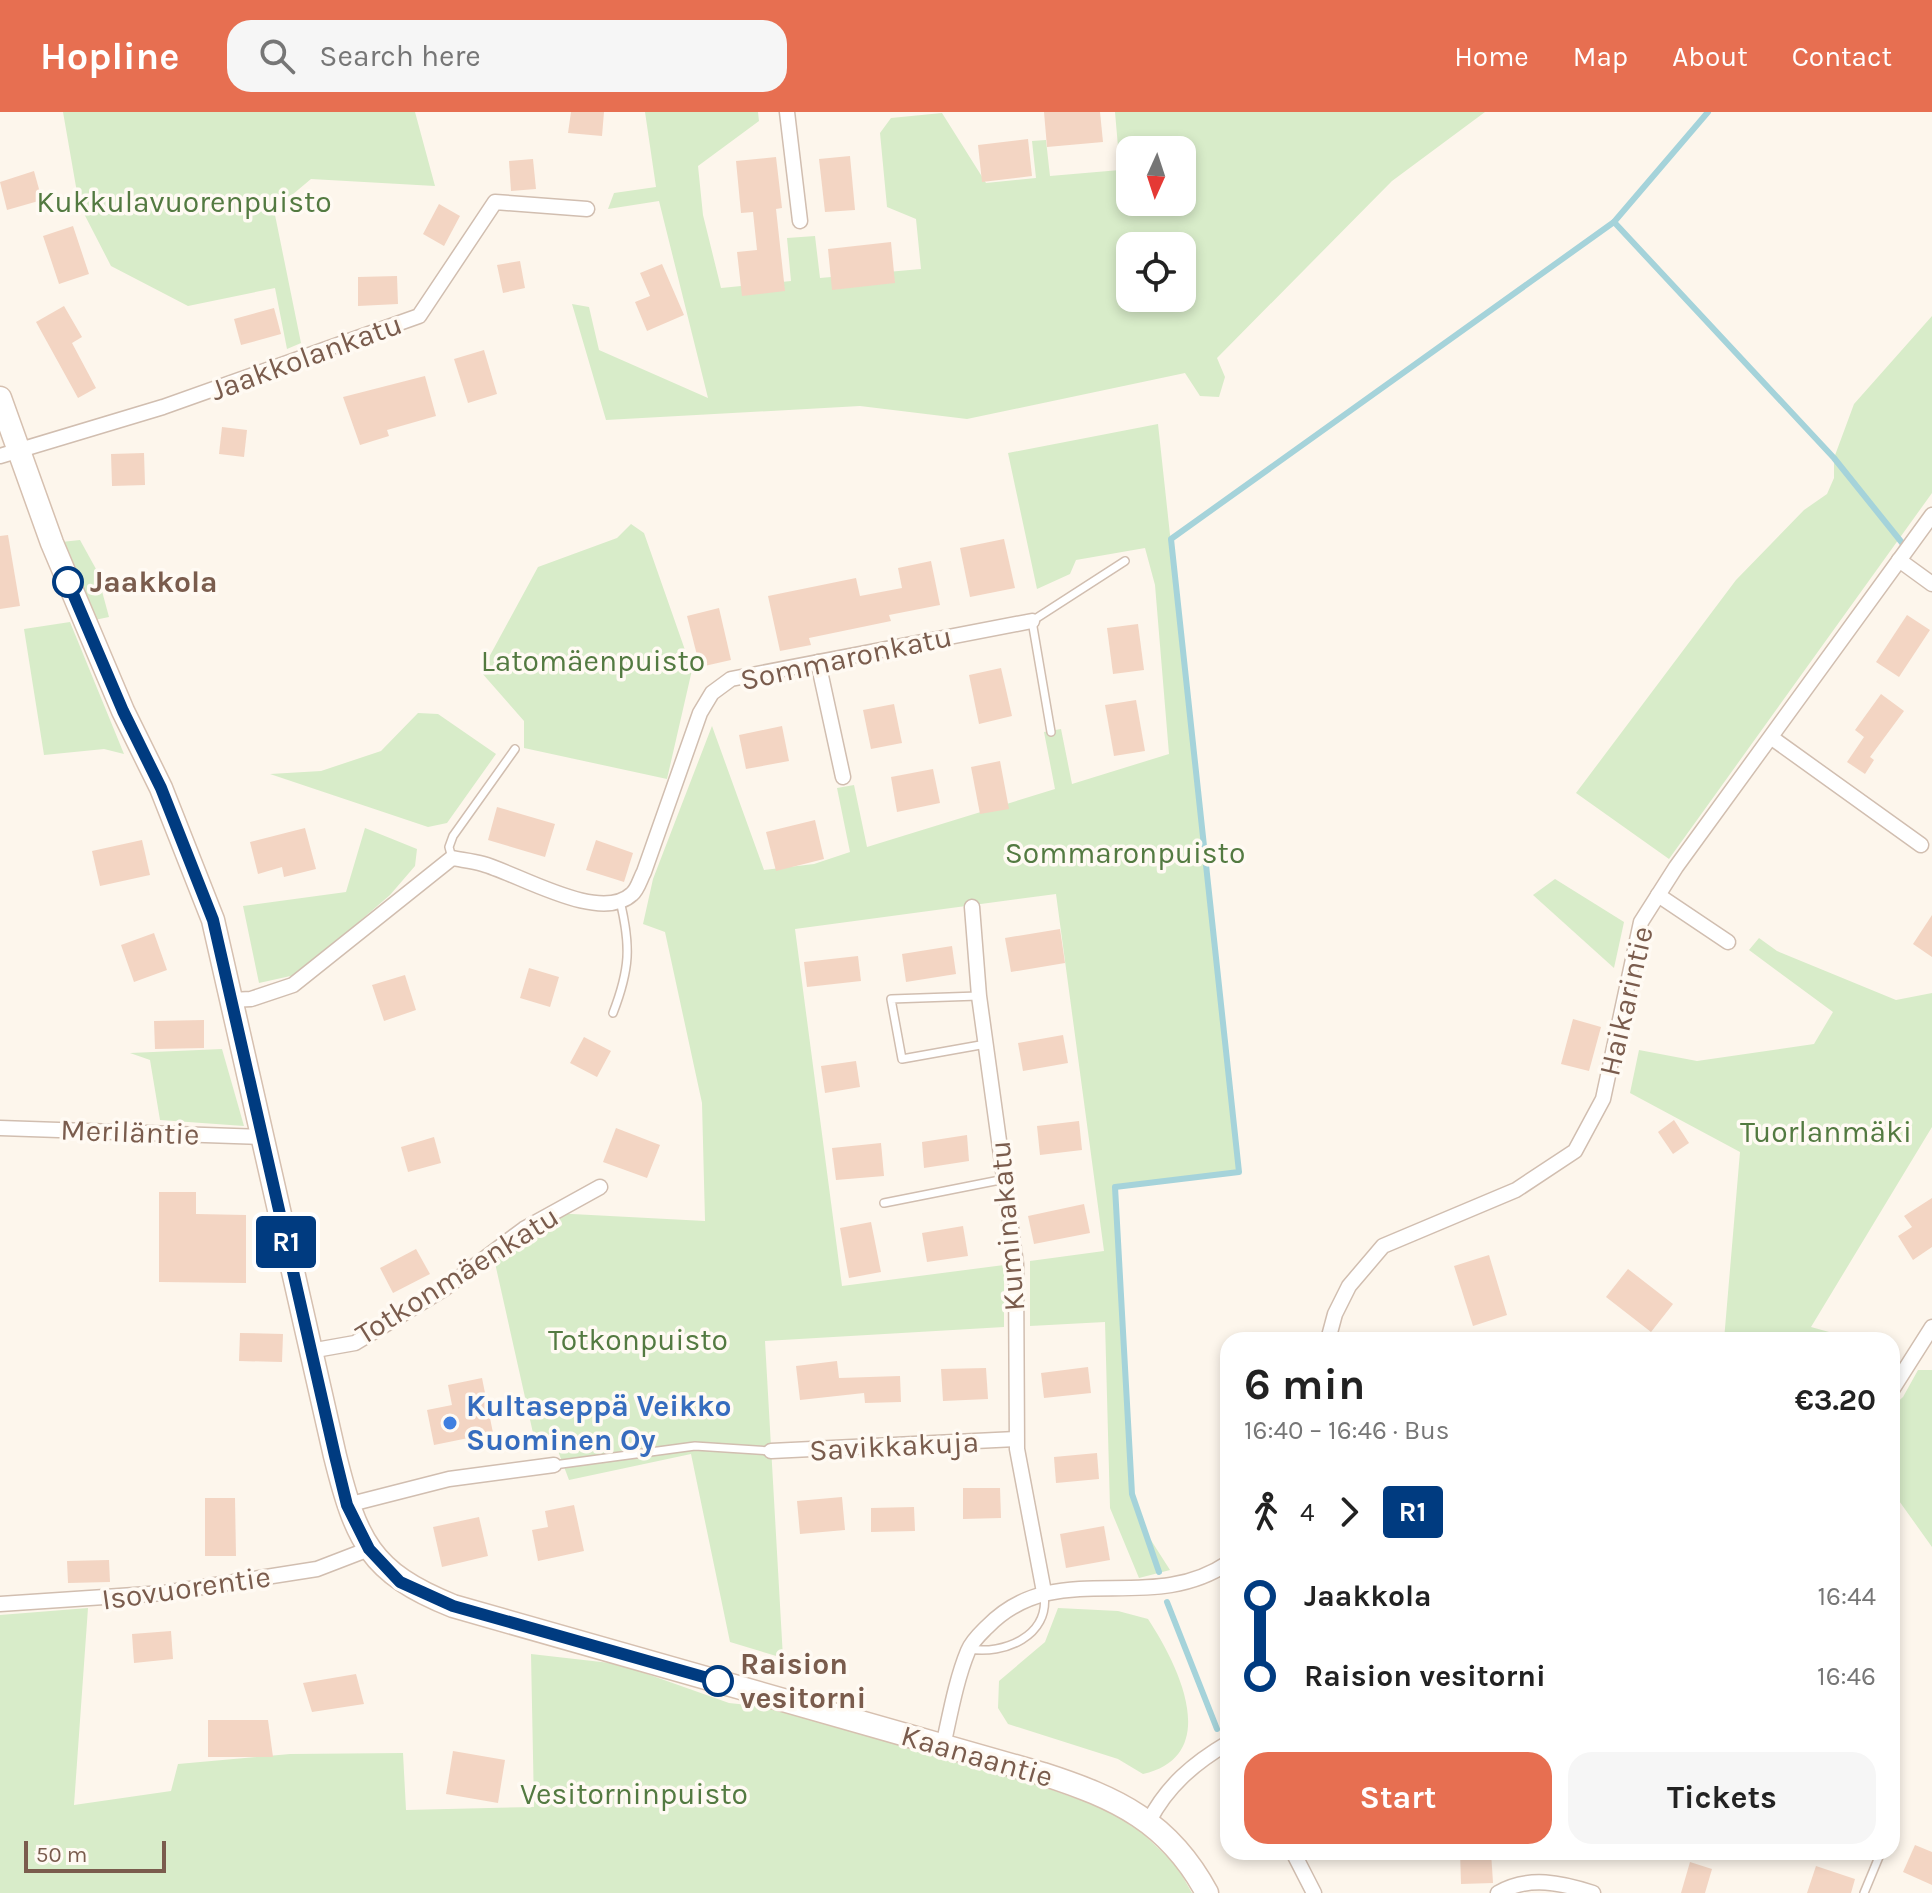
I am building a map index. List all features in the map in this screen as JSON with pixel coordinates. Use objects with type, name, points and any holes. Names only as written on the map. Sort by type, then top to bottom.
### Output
[{"type":"street","points":[[787,112],[800,221]]},
{"type":"street","name":"Jaakkolankatu","points":[[10,454],[163,407],[419,316],[495,202],[587,209]]},
{"type":"street","name":"Kaanaantie","points":[[0,398],[10,454],[191,857],[213,920],[260,1137],[347,1505],[369,1549],[400,1582],[453,1606],[943,1746],[1085,1788],[1120,1802],[1149,1821],[1195,1870],[1207,1893]]},
{"type":"street","name":"Haikarintie","points":[[1330,1332],[1349,1286],[1383,1246],[1516,1190],[1575,1151],[1603,1099],[1641,922],[1932,515]]},
{"type":"street","points":[[1899,560],[1932,584]]},
{"type":"street","name":"Sommaronkatu","points":[[620,901],[634,893],[644,872],[700,713],[712,693],[731,679],[1032,621]]},
{"type":"street","points":[[818,662],[843,777]]},
{"type":"street","points":[[1772,738],[1921,845]]},
{"type":"street","points":[[231,1000],[251,999],[293,985],[452,858],[483,864],[577,900],[600,905],[620,901]]},
{"type":"street","points":[[1658,895],[1728,942]]},
{"type":"street","name":"Kuminakatu","points":[[972,907],[979,996],[1016,1264],[1016,1439],[1026,1509],[1044,1592]]},
{"type":"street","name":"Meriläntie","points":[[0,1128],[260,1137]]},
{"type":"street","name":"Totkonmäenkatu","points":[[310,1351],[355,1343],[444,1289],[524,1229],[600,1187]]},
{"type":"street","points":[[1900,1377],[1932,1327]]},
{"type":"street","name":"Savikkakuja","points":[[771,1451],[1016,1439]]},
{"type":"street","points":[[347,1505],[449,1479],[554,1465]]},
{"type":"street","name":"Isovuorentie","points":[[0,1604],[96,1600],[179,1591],[317,1569],[369,1549]]},
{"type":"street","points":[[943,1746],[969,1649],[1005,1608],[1044,1592],[1075,1588],[1142,1590],[1206,1578],[1220,1568]]},
{"type":"street","points":[[1149,1821],[1161,1799],[1198,1761],[1220,1748]]},
{"type":"street","points":[[1297,1860],[1314,1893]]},
{"type":"street","points":[[1498,1893],[1527,1882],[1559,1883],[1593,1893]]},
{"type":"lane","points":[[1051,732],[1032,621],[1125,561]]},
{"type":"lane","points":[[452,858],[449,847],[453,836],[515,749]]},
{"type":"lane","points":[[613,1013],[623,987],[629,940],[620,901]]},
{"type":"lane","points":[[979,996],[891,999],[902,1059],[986,1044]]},
{"type":"lane","points":[[884,1203],[1005,1179]]},
{"type":"lane","points":[[554,1465],[695,1446],[771,1451]]},
{"type":"lane","points":[[969,1649],[1005,1649],[1033,1631],[1045,1613],[1044,1592]]},
{"type":"lane","points":[[1864,1893],[1878,1860]]},
{"type":"green space","name":"Kukkulavuorenpuisto","points":[[63,112],[415,112],[435,186],[311,179],[274,210],[301,343],[287,349],[275,288],[188,306],[111,266],[79,204]]},
{"type":"green space","points":[[645,112],[758,112],[759,121],[698,166],[703,215],[721,288],[791,281],[787,238],[815,236],[820,278],[921,269],[916,219],[887,207],[880,133],[891,118],[942,113],[986,183],[1036,178],[1032,141],[1046,140],[1050,176],[1116,170],[1116,216],[1196,216],[1196,136],[1117,136],[1115,112],[1485,112],[1392,181],[1217,358],[1225,377],[1219,397],[1200,396],[1185,373],[967,419],[860,406],[606,420],[572,304],[589,307],[599,350],[708,398],[659,201],[608,209],[614,193],[656,187]]},
{"type":"green space","points":[[1932,316],[1932,493],[1669,859],[1576,793],[1736,580],[1804,510],[1827,494],[1834,478],[1834,458],[1854,404]]},
{"type":"green space","points":[[1158,424],[1239,1172],[1115,1188],[1132,1494],[1140,1523],[1170,1570],[1139,1578],[1110,1508],[1105,1322],[1030,1326],[1030,1261],[1104,1251],[1056,894],[795,929],[842,1286],[1004,1265],[1004,1327],[765,1341],[783,1658],[730,1642],[691,1454],[569,1480],[558,1451],[533,1433],[495,1263],[523,1234],[553,1213],[705,1221],[702,1103],[665,932],[643,924],[653,879],[712,726],[764,870],[814,864],[850,852],[837,788],[854,785],[867,847],[1055,789],[1044,732],[1061,729],[1072,784],[1169,754],[1155,585],[1145,548],[1076,560],[1070,574],[1037,589],[1008,453]]},
{"type":"green space","name":"Latomäenpuisto","points":[[631,524],[644,533],[692,670],[667,779],[524,748],[524,721],[481,672],[538,567],[617,538]]},
{"type":"green space","points":[[80,540],[96,569],[109,617],[85,622],[52,543]]},
{"type":"green space","points":[[70,622],[124,754],[104,749],[44,755],[24,629]]},
{"type":"green space","points":[[418,713],[438,714],[496,754],[447,823],[428,827],[270,774],[321,771],[381,751]]},
{"type":"green space","points":[[365,828],[417,849],[415,866],[390,895],[295,975],[259,983],[243,906],[346,892]]},
{"type":"green space","points":[[1555,879],[1624,922],[1614,968],[1533,895]]},
{"type":"green space","name":"Tuorlanmäki","points":[[1759,938],[1777,951],[1896,1000],[1932,993],[1932,1127],[1811,1327],[1829,1332],[1725,1332],[1740,1152],[1630,1093],[1639,1050],[1697,1061],[1814,1044],[1833,1012],[1749,950]]},
{"type":"green space","points":[[222,1049],[244,1126],[160,1120],[150,1060],[130,1053]]},
{"type":"green space","points":[[1918,1370],[1932,1370],[1932,1547],[1900,1502],[1900,1400]]},
{"type":"green space","name":"Vesitorninpuisto","points":[[88,1608],[74,1805],[171,1791],[178,1764],[290,1754],[403,1753],[406,1810],[534,1807],[531,1654],[619,1664],[729,1703],[767,1707],[1038,1785],[1106,1809],[1138,1829],[1176,1865],[1192,1893],[0,1893],[0,1615]]},
{"type":"green space","points":[[1058,1608],[1118,1611],[1148,1619],[1171,1659],[1187,1706],[1188,1728],[1182,1748],[1168,1764],[1143,1774],[1118,1759],[1008,1724],[998,1708],[999,1681],[1045,1642]]},
{"type":"building","points":[[571,112],[604,112],[602,136],[568,133]]},
{"type":"building","points":[[1044,112],[1100,112],[1103,142],[1047,147]]},
{"type":"building","points":[[1028,139],[1032,176],[982,182],[978,145]]},
{"type":"building","points":[[850,156],[855,210],[825,212],[819,159]]},
{"type":"building","points":[[776,157],[782,208],[776,209],[785,291],[742,296],[737,252],[757,250],[753,212],[741,213],[736,161]]},
{"type":"building","points":[[533,159],[536,189],[511,191],[509,161]]},
{"type":"building","points":[[34,171],[42,200],[7,210],[0,182]]},
{"type":"building","points":[[439,204],[460,216],[444,246],[423,234]]},
{"type":"building","points":[[73,226],[89,274],[59,284],[43,236]]},
{"type":"building","points":[[891,242],[895,283],[832,290],[828,249]]},
{"type":"building","points":[[520,261],[525,288],[503,293],[497,265]]},
{"type":"building","points":[[662,264],[684,315],[647,331],[635,302],[650,296],[640,273]]},
{"type":"building","points":[[397,276],[398,304],[358,306],[358,277]]},
{"type":"building","points":[[64,306],[82,337],[72,343],[96,388],[78,398],[36,322]]},
{"type":"building","points":[[274,308],[281,334],[241,345],[234,319]]},
{"type":"building","points":[[484,350],[497,394],[468,403],[454,359]]},
{"type":"building","points":[[425,376],[436,416],[387,430],[389,436],[360,445],[343,397]]},
{"type":"building","points":[[222,427],[247,430],[244,457],[219,454]]},
{"type":"building","points":[[144,453],[145,485],[112,486],[111,454]]},
{"type":"building","points":[[8,535],[20,606],[0,609],[0,536]]},
{"type":"building","points":[[1004,539],[1015,588],[970,597],[960,548]]},
{"type":"building","points":[[931,561],[940,605],[889,615],[891,621],[809,638],[811,645],[780,651],[768,596],[856,578],[860,596],[902,588],[898,568]]},
{"type":"building","points":[[719,608],[731,660],[700,667],[687,616]]},
{"type":"building","points":[[1907,615],[1930,630],[1899,677],[1876,662]]},
{"type":"building","points":[[1138,624],[1144,670],[1113,674],[1107,628]]},
{"type":"building","points":[[1001,668],[1012,716],[979,724],[969,675]]},
{"type":"building","points":[[1881,694],[1904,711],[1870,757],[1874,760],[1865,774],[1847,762],[1864,737],[1855,730]]},
{"type":"building","points":[[1136,700],[1145,751],[1114,756],[1105,705]]},
{"type":"building","points":[[894,704],[902,743],[871,749],[863,710]]},
{"type":"building","points":[[782,726],[789,761],[746,769],[739,735]]},
{"type":"building","points":[[1000,761],[1009,809],[980,814],[971,767]]},
{"type":"building","points":[[933,769],[940,803],[897,812],[891,777]]},
{"type":"building","points":[[497,807],[555,824],[545,857],[488,840]]},
{"type":"building","points":[[815,820],[824,859],[776,871],[766,832]]},
{"type":"building","points":[[305,828],[316,869],[284,877],[282,867],[258,874],[250,842]]},
{"type":"building","points":[[142,840],[150,875],[100,886],[92,851]]},
{"type":"building","points":[[596,840],[633,853],[624,882],[586,870]]},
{"type":"building","points":[[1932,915],[1932,957],[1913,944]]},
{"type":"building","points":[[1060,929],[1065,963],[1011,972],[1005,938]]},
{"type":"building","points":[[154,933],[167,970],[134,982],[121,945]]},
{"type":"building","points":[[952,946],[956,974],[906,982],[902,954]]},
{"type":"building","points":[[858,956],[861,981],[807,987],[804,962]]},
{"type":"building","points":[[529,968],[559,977],[550,1007],[520,998]]},
{"type":"building","points":[[405,975],[416,1010],[384,1021],[372,985]]},
{"type":"building","points":[[1573,1019],[1601,1027],[1589,1071],[1561,1064]]},
{"type":"building","points":[[204,1020],[204,1048],[155,1049],[154,1021]]},
{"type":"building","points":[[1063,1035],[1068,1063],[1023,1071],[1018,1043]]},
{"type":"building","points":[[584,1037],[611,1051],[597,1077],[570,1063]]},
{"type":"building","points":[[856,1061],[860,1087],[825,1093],[821,1066]]},
{"type":"building","points":[[1674,1120],[1689,1143],[1673,1154],[1658,1132]]},
{"type":"building","points":[[1079,1121],[1082,1150],[1040,1155],[1037,1126]]},
{"type":"building","points":[[616,1128],[660,1145],[647,1178],[603,1162]]},
{"type":"building","points":[[967,1135],[969,1161],[924,1168],[922,1142]]},
{"type":"building","points":[[434,1137],[441,1163],[408,1172],[401,1147]]},
{"type":"building","points":[[881,1143],[884,1176],[836,1180],[832,1148]]},
{"type":"building","points":[[159,1192],[196,1192],[196,1214],[246,1215],[246,1283],[159,1282]]},
{"type":"building","points":[[1932,1198],[1932,1247],[1913,1260],[1898,1236],[1912,1227],[1904,1216]]},
{"type":"building","points":[[1084,1204],[1090,1233],[1034,1244],[1028,1216]]},
{"type":"building","points":[[871,1222],[881,1272],[849,1278],[840,1228]]},
{"type":"building","points":[[963,1226],[968,1256],[927,1262],[922,1233]]},
{"type":"building","points":[[416,1249],[430,1274],[393,1293],[380,1268]]},
{"type":"building","points":[[1489,1255],[1507,1315],[1473,1326],[1454,1266]]},
{"type":"building","points":[[1628,1269],[1673,1304],[1651,1332],[1606,1297]]},
{"type":"building","points":[[240,1333],[283,1334],[282,1362],[239,1361]]},
{"type":"building","points":[[837,1361],[839,1378],[900,1376],[901,1402],[865,1403],[864,1393],[800,1400],[796,1366]]},
{"type":"building","points":[[1088,1367],[1091,1393],[1044,1398],[1041,1373]]},
{"type":"building","points":[[986,1368],[988,1399],[943,1401],[941,1369]]},
{"type":"building","points":[[482,1378],[493,1433],[434,1445],[427,1410],[452,1405],[448,1385]]},
{"type":"building","points":[[1097,1453],[1099,1479],[1056,1483],[1054,1457]]},
{"type":"building","points":[[963,1488],[1000,1488],[1001,1518],[963,1519]]},
{"type":"building","points":[[842,1497],[845,1530],[800,1534],[797,1501]]},
{"type":"building","points":[[205,1498],[235,1498],[236,1556],[205,1556]]},
{"type":"building","points":[[574,1505],[584,1551],[538,1561],[532,1530],[548,1527],[545,1511]]},
{"type":"building","points":[[914,1507],[915,1531],[871,1532],[871,1508]]},
{"type":"building","points":[[479,1517],[488,1556],[442,1567],[433,1527]]},
{"type":"building","points":[[1104,1526],[1110,1560],[1066,1568],[1060,1534]]},
{"type":"building","points":[[109,1560],[110,1582],[68,1583],[67,1561]]},
{"type":"building","points":[[171,1631],[173,1659],[134,1663],[132,1634]]},
{"type":"building","points":[[356,1674],[364,1704],[312,1712],[303,1683]]},
{"type":"building","points":[[208,1720],[268,1720],[273,1757],[208,1757]]},
{"type":"building","points":[[453,1751],[505,1760],[498,1803],[446,1794]]},
{"type":"building","points":[[1915,1845],[1932,1852],[1932,1885],[1903,1872]]},
{"type":"building","points":[[1460,1860],[1492,1860],[1493,1883],[1461,1884]]},
{"type":"building","points":[[1690,1862],[1712,1869],[1705,1893],[1681,1893]]},
{"type":"building","points":[[1816,1866],[1855,1879],[1851,1893],[1807,1893]]},
{"type":"waterway","points":[[1159,1572],[1132,1494],[1115,1187],[1239,1172],[1171,539],[1614,222],[1708,112]]},
{"type":"waterway","points":[[1614,222],[1834,458],[1907,549]]},
{"type":"waterway","points":[[1167,1602],[1217,1729]]},
{"type":"bus line","name":"R1","points":[[68,582],[123,711],[191,857],[213,920],[256,1120],[347,1505],[369,1549],[400,1582],[453,1606],[718,1681]]},
{"type":"place","name":"Jaakkola","points":[[68,582]]},
{"type":"place","name":"Kultaseppä Veikko Suominen Oy","points":[[450,1423]]},
{"type":"place","name":"Raision vesitorni","points":[[718,1681]]},
{"type":"park label","name":"Sommaronpuisto","points":[[1125,853]]},
{"type":"park label","name":"Totkonpuisto","points":[[638,1340]]}]
